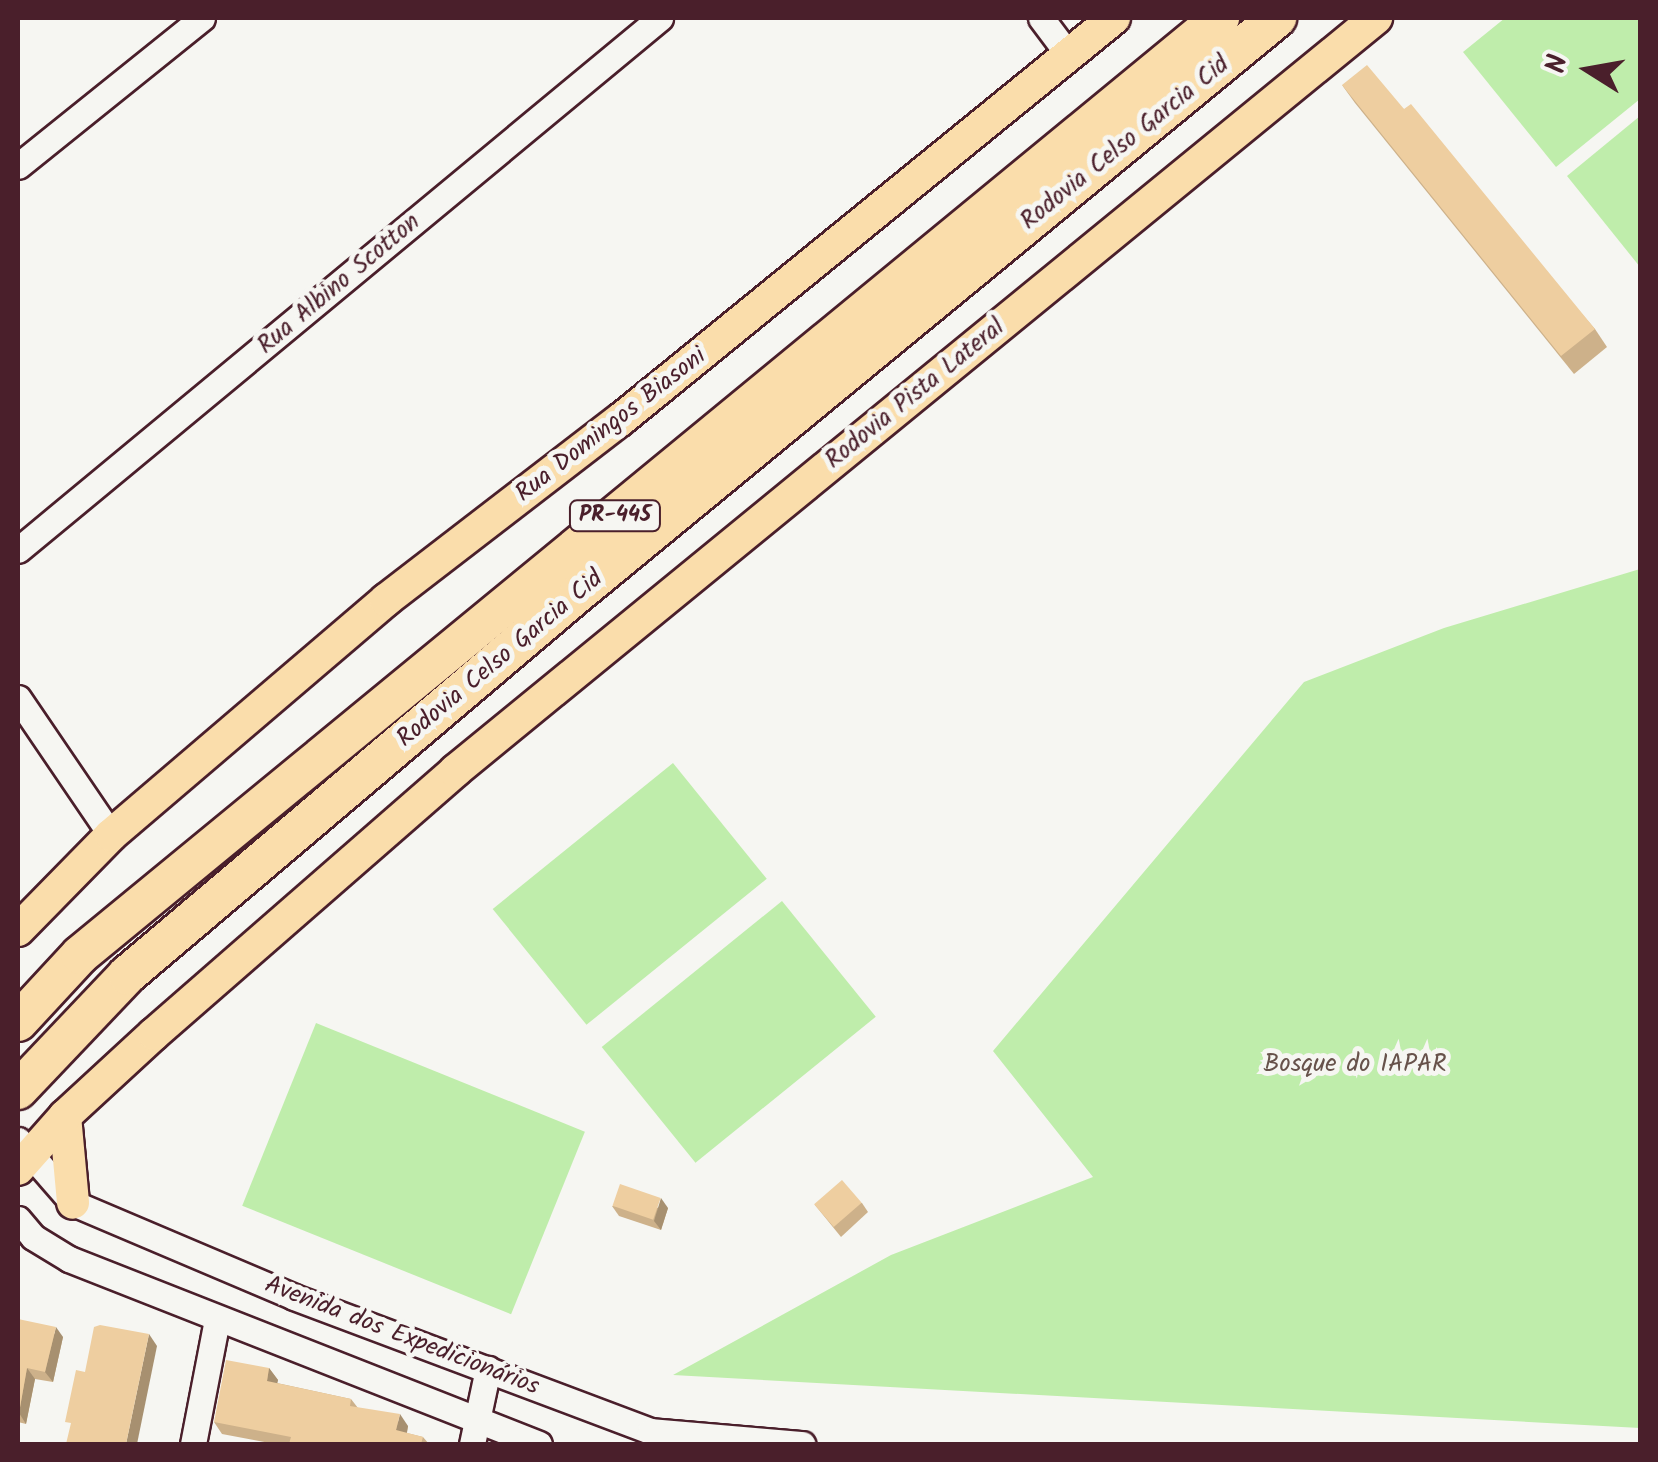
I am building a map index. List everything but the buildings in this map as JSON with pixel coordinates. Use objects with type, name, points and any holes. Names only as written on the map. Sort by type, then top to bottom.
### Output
[{"type":"highway","name":"Rodovia Celso Garcia Cid","points":[[18,1022],[80,954],[1220,18]]},
{"type":"highway","name":"Rodovia Celso Garcia Cid","points":[[18,1090],[142,962],[578,592],[1278,18]]},
{"type":"main road","name":"Rua Domingos Biasoni","points":[[111,836],[386,600],[620,420],[1114,18]]},
{"type":"main road","name":"Rodovia Pista Lateral","points":[[65,1116],[455,772],[1376,18]]},
{"type":"main road","points":[[18,930],[111,836]]},
{"type":"main road","points":[[22,1155],[65,1116]]},
{"type":"main road","points":[[65,1116],[73,1203]]},
{"type":"street","points":[[18,166],[202,18]]},
{"type":"street","name":"Rua Albino Scotton","points":[[18,550],[660,18]]},
{"type":"street","points":[[1042,18],[1068,54]]},
{"type":"street","points":[[18,698],[111,836]]},
{"type":"street","name":"Avenida dos Expedicionários","points":[[22,1155],[73,1203],[294,1297],[650,1431],[802,1444]]},
{"type":"street","name":"Avenida dos Expedicionários","points":[[23,1237],[474,1433],[539,1444]]},
{"type":"street","points":[[192,1444],[218,1319]]},
{"type":"street","points":[[474,1433],[488,1368]]},
{"type":"green space","points":[[1505,18],[1640,18],[1640,99],[1556,167],[1463,52]]},
{"type":"green space","points":[[1640,116],[1640,267],[1567,176]]},
{"type":"green space","name":"Bosque do IAPAR","points":[[1640,569],[1640,1428],[673,1375],[891,1255],[1093,1177],[993,1051],[1304,682],[1444,628]]},
{"type":"green space","points":[[673,763],[767,879],[586,1025],[493,909]]},
{"type":"green space","points":[[782,901],[876,1017],[695,1163],[602,1047]]},
{"type":"green space","points":[[316,1023],[585,1132],[511,1314],[242,1206]]}]
